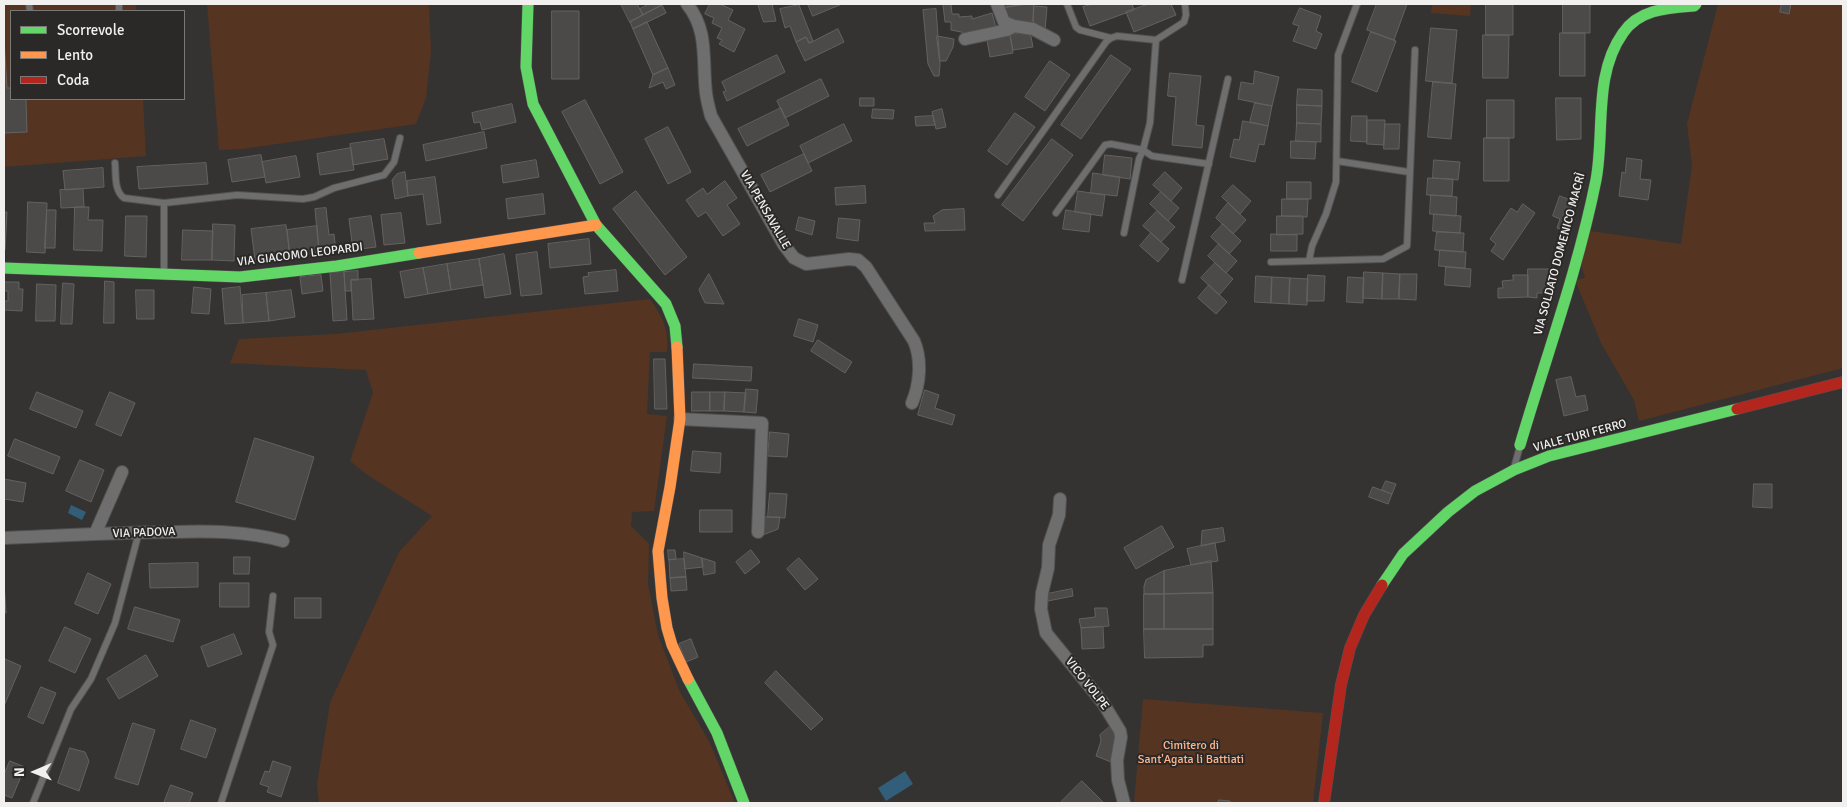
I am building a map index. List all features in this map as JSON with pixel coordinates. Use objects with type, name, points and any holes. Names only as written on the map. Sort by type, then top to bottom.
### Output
[{"type":"main road","points":[[528,4],[526,67],[529,91],[533,104],[596,226],[666,304],[675,326],[678,352],[680,419],[658,551],[660,580],[667,628],[687,678],[717,733],[744,803]]},
{"type":"main road","name":"VIA SOLDATO DOMENICO MACRÌ","points":[[1520,445],[1574,263],[1596,178],[1603,92],[1612,52],[1623,32],[1637,18],[1654,10],[1694,6],[1696,4]]},
{"type":"main road","name":"VIA GIACOMO LEOPARDI","points":[[4,268],[250,276],[337,266],[596,226]]},
{"type":"main road","name":"VIALE TURI FERRO","points":[[1324,803],[1341,685],[1350,648],[1364,615],[1403,554],[1448,512],[1475,491],[1514,470],[1549,456],[1843,382]]},
{"type":"street","name":"VIA PENSAVALLE","points":[[688,4],[693,11],[704,39],[706,94],[711,116],[784,245],[794,258],[806,264],[849,259],[858,260],[866,267],[914,341],[918,351],[917,392],[912,403]]},
{"type":"street","points":[[997,4],[999,14],[1004,22],[1014,26],[1033,29],[1054,40]]},
{"type":"street","points":[[966,39],[1007,30],[1014,26]]},
{"type":"street","points":[[680,419],[762,423],[758,532]]},
{"type":"street","points":[[95,534],[122,472]]},
{"type":"street","name":"VICO VOLPE","points":[[1060,499],[1059,515],[1049,545],[1048,568],[1042,593],[1041,609],[1046,632],[1104,703],[1120,731],[1121,737],[1117,760],[1118,780],[1124,803]]},
{"type":"street","name":"VIA PADOVA","points":[[4,538],[139,532],[238,533],[283,541]]},
{"type":"lane","points":[[1067,4],[1076,26],[1080,30],[1111,38]]},
{"type":"lane","points":[[998,195],[1106,42],[1117,36],[1156,40],[1184,22],[1186,15],[1185,4]]},
{"type":"lane","points":[[1309,261],[1312,246],[1326,214],[1336,182],[1338,55],[1357,4]]},
{"type":"lane","points":[[1124,233],[1139,159],[1150,123],[1156,40]]},
{"type":"lane","points":[[1271,262],[1383,258],[1407,246],[1415,50]]},
{"type":"lane","points":[[1182,280],[1228,78]]},
{"type":"lane","points":[[115,163],[119,195],[124,198],[164,202],[237,195],[298,199],[314,197],[334,188],[384,175],[394,162],[400,138]]},
{"type":"lane","points":[[1056,213],[1105,145],[1111,144],[1143,150],[1152,156],[1209,164]]},
{"type":"lane","points":[[1337,161],[1409,172]]},
{"type":"lane","points":[[164,202],[164,274]]},
{"type":"lane","points":[[1514,470],[1520,445]]},
{"type":"lane","points":[[32,803],[71,709],[91,679],[115,623],[139,532]]},
{"type":"lane","points":[[221,803],[273,645],[269,632],[273,596]]},
{"type":"green space","points":[[4,4],[136,4],[136,10],[10,10],[10,100],[143,100],[146,156],[4,167]]},
{"type":"green space","points":[[207,4],[429,4],[431,52],[426,98],[416,124],[242,149],[219,150]]},
{"type":"green space","points":[[1432,4],[1471,4],[1470,16],[1431,13]]},
{"type":"green space","points":[[1718,4],[1843,4],[1843,368],[1639,421],[1634,400],[1601,343],[1575,280],[1585,278],[1581,264],[1590,231],[1681,244],[1692,165],[1687,124]]},
{"type":"green space","points":[[650,299],[666,330],[667,352],[650,352],[647,414],[667,416],[654,511],[632,512],[631,526],[649,544],[648,584],[658,635],[680,692],[709,741],[735,803],[319,803],[317,784],[330,703],[399,552],[432,516],[366,474],[350,461],[373,393],[366,370],[230,363],[239,339],[336,334]]},
{"type":"green space","name":"Cimitero di Sant'Agata li Battiati","points":[[1143,699],[1323,713],[1313,803],[1134,803]]},
{"type":"water","points":[[71,505],[86,512],[82,520],[68,513]]},
{"type":"water","points":[[905,771],[913,784],[886,801],[878,788]]},
{"type":"building","points":[[621,4],[637,4],[643,15],[630,22]]},
{"type":"building","points":[[649,4],[662,5],[643,15],[640,9]]},
{"type":"building","points":[[710,4],[720,4],[733,10],[728,20],[745,29],[734,52],[719,44],[722,40],[717,38],[722,28],[712,23],[714,18],[705,14]]},
{"type":"building","points":[[758,4],[772,4],[776,21],[764,22]]},
{"type":"building","points":[[808,4],[842,4],[813,16]]},
{"type":"building","points":[[951,4],[952,14],[959,14],[959,17],[972,16],[972,19],[992,13],[996,27],[971,34],[951,30],[951,22],[945,22],[943,5]]},
{"type":"building","points":[[1001,4],[1025,4],[1002,8]]},
{"type":"building","points":[[1034,4],[1033,26],[1008,17],[1002,8]]},
{"type":"building","points":[[1093,4],[1132,4],[1134,10],[1090,26],[1083,7]]},
{"type":"building","points":[[1149,4],[1171,4],[1176,15],[1134,32],[1126,12]]},
{"type":"building","points":[[1377,4],[1407,4],[1394,40],[1367,30]]},
{"type":"building","points":[[1486,4],[1513,4],[1513,35],[1486,35]]},
{"type":"building","points":[[1563,4],[1590,4],[1590,33],[1563,33]]},
{"type":"building","points":[[1782,4],[1791,4],[1789,14],[1780,12]]},
{"type":"building","points":[[662,5],[666,13],[633,29],[630,22]]},
{"type":"building","points":[[799,5],[813,41],[809,43],[806,37],[796,42],[790,26],[785,28],[780,9]]},
{"type":"building","points":[[1034,6],[1047,7],[1045,31],[1033,26]]},
{"type":"building","points":[[1300,8],[1321,16],[1316,31],[1322,34],[1316,49],[1293,41],[1299,26],[1293,24]]},
{"type":"building","points":[[936,9],[940,64],[939,76],[934,76],[928,64],[923,10]]},
{"type":"building","points":[[552,11],[579,11],[579,79],[552,79]]},
{"type":"building","points":[[647,22],[668,68],[653,75],[633,29]]},
{"type":"building","points":[[1431,28],[1457,30],[1452,83],[1426,81]]},
{"type":"building","points":[[838,29],[844,42],[805,61],[796,42],[806,37],[809,43]]},
{"type":"building","points":[[1030,32],[1033,47],[1013,50],[1010,35]]},
{"type":"building","points":[[1371,32],[1396,41],[1377,92],[1352,82]]},
{"type":"building","points":[[1560,33],[1585,33],[1585,76],[1560,76]]},
{"type":"building","points":[[1010,35],[1013,53],[990,57],[987,40]]},
{"type":"building","points":[[1483,35],[1509,35],[1508,78],[1483,78]]},
{"type":"building","points":[[937,36],[954,39],[953,47],[946,61],[940,61]]},
{"type":"building","points":[[4,39],[7,88],[10,88],[10,100],[26,100],[27,132],[4,133]]},
{"type":"building","points":[[777,55],[785,72],[727,101],[723,92],[726,91],[722,82]]},
{"type":"building","points":[[1111,55],[1131,69],[1081,139],[1061,125]]},
{"type":"building","points":[[1050,61],[1070,75],[1045,111],[1025,97]]},
{"type":"building","points":[[668,68],[675,85],[666,89],[663,82],[649,88],[653,75]]},
{"type":"building","points":[[1255,71],[1279,77],[1272,106],[1238,99],[1241,82],[1253,84]]},
{"type":"building","points":[[1170,73],[1201,76],[1196,125],[1204,126],[1202,148],[1172,145],[1176,97],[1168,96]]},
{"type":"building","points":[[821,79],[829,96],[785,118],[777,101]]},
{"type":"building","points":[[1433,82],[1456,84],[1451,139],[1428,137]]},
{"type":"building","points":[[1298,89],[1322,90],[1322,106],[1297,105]]},
{"type":"building","points":[[860,98],[874,98],[874,106],[860,106]]},
{"type":"building","points":[[1556,98],[1581,98],[1581,139],[1557,140]]},
{"type":"building","points":[[585,100],[623,172],[600,184],[562,112]]},
{"type":"building","points":[[1487,100],[1514,100],[1514,138],[1487,138]]},
{"type":"building","points":[[1255,103],[1272,106],[1268,126],[1250,122]]},
{"type":"building","points":[[512,104],[516,122],[482,130],[480,122],[474,123],[472,113]]},
{"type":"building","points":[[1297,105],[1322,106],[1321,124],[1297,123]]},
{"type":"building","points":[[781,108],[789,125],[747,146],[738,129]]},
{"type":"building","points":[[873,109],[894,110],[893,119],[872,118]]},
{"type":"building","points":[[942,109],[946,127],[936,129],[932,112]]},
{"type":"building","points":[[1015,113],[1035,127],[1007,165],[988,151]]},
{"type":"building","points":[[933,116],[935,125],[916,126],[915,117]]},
{"type":"building","points":[[1352,116],[1367,116],[1367,142],[1351,141]]},
{"type":"building","points":[[1367,120],[1385,120],[1384,145],[1367,144]]},
{"type":"building","points":[[1243,121],[1268,126],[1264,145],[1259,144],[1255,162],[1230,157],[1234,139],[1239,140]]},
{"type":"building","points":[[1297,123],[1321,124],[1321,142],[1296,141]]},
{"type":"building","points":[[844,124],[852,141],[808,163],[800,146]]},
{"type":"building","points":[[1385,124],[1400,124],[1399,149],[1384,149]]},
{"type":"building","points":[[668,127],[691,172],[668,184],[645,139]]},
{"type":"building","points":[[484,132],[487,148],[426,161],[423,145]]},
{"type":"building","points":[[1484,138],[1509,138],[1509,181],[1484,181]]},
{"type":"building","points":[[384,139],[388,159],[353,165],[350,144]]},
{"type":"building","points":[[1052,139],[1073,155],[1023,221],[1002,205]]},
{"type":"building","points":[[1291,141],[1316,142],[1315,159],[1291,158]]},
{"type":"building","points":[[351,148],[354,170],[320,175],[317,154]]},
{"type":"building","points":[[804,154],[812,171],[770,192],[761,175]]},
{"type":"building","points":[[261,155],[265,177],[232,182],[228,160]]},
{"type":"building","points":[[1105,155],[1132,158],[1130,179],[1103,175]]},
{"type":"building","points":[[296,156],[300,177],[266,183],[262,162]]},
{"type":"building","points":[[1627,158],[1642,160],[1640,179],[1651,180],[1648,200],[1619,196],[1622,172],[1625,173]]},
{"type":"building","points":[[536,160],[539,177],[503,183],[501,166]]},
{"type":"building","points":[[1434,160],[1460,162],[1458,180],[1433,178]]},
{"type":"building","points":[[206,163],[208,184],[139,189],[137,167]]},
{"type":"building","points":[[103,168],[104,187],[65,190],[63,171]]},
{"type":"building","points":[[405,172],[408,196],[395,199],[392,180],[397,174]]},
{"type":"building","points":[[1165,172],[1182,188],[1171,201],[1153,185]]},
{"type":"building","points":[[1093,173],[1120,177],[1117,196],[1091,193]]},
{"type":"building","points":[[435,177],[441,223],[427,225],[423,194],[408,196],[407,181]]},
{"type":"building","points":[[1428,178],[1453,179],[1452,196],[1427,195]]},
{"type":"building","points":[[725,181],[737,198],[727,205],[740,224],[723,236],[706,212],[698,217],[686,200],[703,188],[707,194]]},
{"type":"building","points":[[1287,182],[1311,182],[1311,199],[1287,199]]},
{"type":"building","points":[[1233,185],[1251,201],[1240,214],[1222,197]]},
{"type":"building","points":[[865,186],[866,203],[836,205],[835,188]]},
{"type":"building","points":[[83,189],[84,207],[61,208],[60,190]]},
{"type":"building","points":[[636,191],[687,257],[665,275],[613,209]]},
{"type":"building","points":[[1078,191],[1105,195],[1102,216],[1075,212]]},
{"type":"building","points":[[1161,192],[1179,208],[1168,221],[1150,204]]},
{"type":"building","points":[[543,194],[545,214],[508,219],[506,199]]},
{"type":"building","points":[[1431,195],[1457,197],[1456,216],[1430,214]]},
{"type":"building","points":[[1560,196],[1573,201],[1564,230],[1557,228],[1560,219],[1553,216]]},
{"type":"building","points":[[1282,199],[1308,199],[1307,217],[1282,216]]},
{"type":"building","points":[[28,202],[47,203],[45,253],[27,252]]},
{"type":"building","points":[[1228,203],[1246,220],[1233,234],[1216,218]]},
{"type":"building","points":[[1523,204],[1535,213],[1503,260],[1491,251],[1496,244],[1490,239],[1511,208],[1517,212]]},
{"type":"building","points":[[75,207],[89,207],[88,220],[103,220],[102,251],[74,250]]},
{"type":"building","points":[[326,208],[329,235],[334,234],[336,251],[319,252],[315,209]]},
{"type":"building","points":[[964,209],[965,230],[925,231],[924,223],[935,223],[933,216],[942,210]]},
{"type":"building","points":[[47,210],[56,210],[55,248],[45,248]]},
{"type":"building","points":[[1066,210],[1091,214],[1089,232],[1063,229]]},
{"type":"building","points":[[1157,211],[1175,227],[1161,242],[1143,226]]},
{"type":"building","points":[[4,212],[7,212],[5,250],[4,250]]},
{"type":"building","points":[[401,213],[405,243],[384,245],[381,215]]},
{"type":"building","points":[[1434,214],[1461,216],[1460,233],[1433,231]]},
{"type":"building","points":[[126,216],[147,216],[146,257],[125,256]]},
{"type":"building","points":[[371,216],[376,247],[353,250],[349,219]]},
{"type":"building","points":[[1277,216],[1303,216],[1303,234],[1277,235]]},
{"type":"building","points":[[799,217],[815,221],[812,235],[796,230]]},
{"type":"building","points":[[839,218],[860,220],[858,241],[837,238]]},
{"type":"building","points":[[213,224],[235,225],[234,261],[212,260]]},
{"type":"building","points":[[1223,224],[1241,241],[1229,254],[1211,237]]},
{"type":"building","points":[[286,225],[290,256],[255,260],[251,229]]},
{"type":"building","points":[[317,226],[319,252],[290,256],[287,230]]},
{"type":"building","points":[[183,230],[213,231],[212,260],[182,260]]},
{"type":"building","points":[[1437,232],[1464,233],[1463,252],[1435,250]]},
{"type":"building","points":[[1151,233],[1169,249],[1158,262],[1140,246]]},
{"type":"building","points":[[1271,234],[1297,235],[1297,251],[1271,251]]},
{"type":"building","points":[[589,239],[591,264],[550,268],[548,244]]},
{"type":"building","points":[[1219,244],[1237,261],[1226,273],[1208,256]]},
{"type":"building","points":[[1440,250],[1466,252],[1465,268],[1439,266]]},
{"type":"building","points":[[537,252],[542,294],[521,296],[516,255]]},
{"type":"building","points":[[504,254],[511,294],[485,298],[479,259]]},
{"type":"building","points":[[479,259],[483,285],[451,290],[447,264]]},
{"type":"building","points":[[1215,263],[1233,279],[1219,295],[1201,278]]},
{"type":"building","points":[[447,264],[451,290],[428,294],[423,268]]},
{"type":"building","points":[[1446,267],[1471,269],[1470,287],[1445,285]]},
{"type":"building","points":[[423,268],[428,294],[405,298],[400,272]]},
{"type":"building","points":[[1528,269],[1550,269],[1551,293],[1537,293],[1537,298],[1528,297]]},
{"type":"building","points":[[616,270],[618,291],[585,294],[583,277],[589,276],[588,273]]},
{"type":"building","points":[[358,271],[358,280],[351,280],[351,291],[345,291],[344,272]]},
{"type":"building","points":[[344,272],[347,320],[333,321],[330,273]]},
{"type":"building","points":[[1364,272],[1383,273],[1382,299],[1363,298]]},
{"type":"building","points":[[1383,273],[1400,274],[1399,299],[1382,299]]},
{"type":"building","points":[[709,274],[724,304],[705,303],[699,290]]},
{"type":"building","points":[[1400,274],[1417,274],[1416,300],[1399,299]]},
{"type":"building","points":[[321,275],[323,291],[302,294],[300,277]]},
{"type":"building","points":[[1308,275],[1325,276],[1324,301],[1307,301]]},
{"type":"building","points":[[1513,275],[1528,275],[1528,297],[1498,298],[1498,288],[1503,288],[1502,281],[1513,280]]},
{"type":"building","points":[[1256,276],[1272,277],[1271,303],[1255,302]]},
{"type":"building","points":[[1272,277],[1290,278],[1289,304],[1271,303]]},
{"type":"building","points":[[1348,277],[1364,278],[1363,303],[1347,302]]},
{"type":"building","points":[[1290,278],[1308,279],[1307,305],[1289,304]]},
{"type":"building","points":[[371,279],[374,319],[353,320],[351,280]]},
{"type":"building","points":[[105,281],[114,282],[114,323],[104,323]]},
{"type":"building","points":[[5,282],[19,282],[19,289],[23,289],[22,311],[4,310],[4,301],[8,301],[8,291],[4,291]]},
{"type":"building","points":[[63,283],[74,284],[72,324],[61,324]]},
{"type":"building","points":[[37,284],[56,285],[55,321],[36,321]]},
{"type":"building","points":[[1209,285],[1227,302],[1216,314],[1198,298]]},
{"type":"building","points":[[194,287],[211,289],[209,314],[192,313]]},
{"type":"building","points":[[240,287],[243,323],[225,324],[222,289]]},
{"type":"building","points":[[136,290],[154,290],[154,319],[137,319]]},
{"type":"building","points":[[291,290],[295,317],[269,321],[266,293]]},
{"type":"building","points":[[266,293],[269,321],[243,323],[242,295]]},
{"type":"building","points":[[799,319],[818,325],[813,342],[794,336]]},
{"type":"building","points":[[818,340],[852,362],[845,373],[811,351]]},
{"type":"building","points":[[654,359],[665,359],[667,409],[655,409]]},
{"type":"building","points":[[694,364],[752,367],[751,381],[693,378]]},
{"type":"building","points":[[1571,377],[1576,397],[1585,395],[1588,410],[1564,416],[1556,380]]},
{"type":"building","points":[[746,389],[758,390],[756,413],[744,412]]},
{"type":"building","points":[[925,390],[939,395],[935,408],[955,415],[952,425],[918,415]]},
{"type":"building","points":[[37,392],[83,411],[76,428],[30,409]]},
{"type":"building","points":[[110,392],[135,403],[121,436],[96,425]]},
{"type":"building","points":[[692,392],[710,392],[710,411],[692,411]]},
{"type":"building","points":[[710,392],[725,392],[724,411],[710,411]]},
{"type":"building","points":[[725,392],[746,393],[744,412],[724,411]]},
{"type":"building","points":[[770,432],[789,434],[787,457],[768,456]]},
{"type":"building","points":[[255,438],[314,457],[295,520],[236,502]]},
{"type":"building","points":[[15,439],[60,457],[53,474],[8,456]]},
{"type":"building","points":[[693,451],[721,453],[720,473],[691,471]]},
{"type":"building","points":[[80,460],[104,470],[91,502],[66,491]]},
{"type":"building","points":[[4,479],[26,483],[23,502],[4,499]]},
{"type":"building","points":[[1386,481],[1396,484],[1392,494],[1382,490]]},
{"type":"building","points":[[1754,484],[1772,484],[1772,508],[1753,507]]},
{"type":"building","points":[[1373,487],[1392,494],[1388,504],[1369,497]]},
{"type":"building","points":[[770,493],[787,494],[785,518],[768,517]]},
{"type":"building","points":[[700,510],[732,510],[732,532],[700,532]]},
{"type":"building","points":[[763,517],[780,517],[778,529],[763,535]]},
{"type":"building","points":[[1162,526],[1174,547],[1136,569],[1124,548]]},
{"type":"building","points":[[1223,528],[1225,541],[1201,546],[1202,531]]},
{"type":"building","points":[[1215,543],[1218,561],[1191,565],[1187,549]]},
{"type":"building","points":[[668,550],[675,550],[676,559],[669,560]]},
{"type":"building","points":[[751,550],[760,562],[745,574],[736,562]]},
{"type":"building","points":[[684,552],[702,558],[703,567],[685,569]]},
{"type":"building","points":[[234,557],[250,557],[249,574],[234,574]]},
{"type":"building","points":[[702,558],[715,562],[715,573],[704,575]]},
{"type":"building","points":[[799,558],[818,579],[805,590],[787,569]]},
{"type":"building","points":[[684,559],[686,577],[670,578],[669,560]]},
{"type":"building","points":[[1211,561],[1213,593],[1164,594],[1164,571]]},
{"type":"building","points":[[198,563],[198,587],[150,588],[149,564]]},
{"type":"building","points":[[1164,571],[1164,594],[1144,594],[1146,580]]},
{"type":"building","points":[[88,573],[111,584],[98,614],[75,604]]},
{"type":"building","points":[[686,577],[687,590],[671,591],[670,578]]},
{"type":"building","points":[[4,582],[6,613],[4,613]]},
{"type":"building","points":[[220,583],[249,583],[249,607],[220,607]]},
{"type":"building","points":[[1072,589],[1073,596],[1048,601],[1047,594]]},
{"type":"building","points":[[1213,593],[1213,629],[1164,629],[1164,594]]},
{"type":"building","points":[[1144,594],[1164,594],[1164,629],[1144,629]]},
{"type":"building","points":[[295,598],[321,598],[321,618],[295,618]]},
{"type":"building","points":[[135,607],[180,620],[173,642],[128,629]]},
{"type":"building","points":[[1095,608],[1107,608],[1109,626],[1081,628],[1079,619],[1095,617]]},
{"type":"building","points":[[65,627],[91,639],[75,673],[49,661]]},
{"type":"building","points":[[1103,627],[1104,648],[1082,649],[1081,628]]},
{"type":"building","points":[[1144,629],[1213,629],[1213,645],[1203,645],[1203,657],[1145,658]]},
{"type":"building","points":[[234,634],[242,654],[208,667],[201,647]]},
{"type":"building","points":[[691,639],[698,657],[686,662],[679,644]]},
{"type":"building","points":[[146,655],[158,676],[119,699],[107,679]]},
{"type":"building","points":[[5,659],[21,666],[4,706],[4,662]]},
{"type":"building","points":[[776,671],[823,719],[811,730],[765,683]]},
{"type":"building","points":[[41,687],[56,693],[43,724],[28,717]]},
{"type":"building","points":[[191,720],[216,729],[206,758],[181,749]]},
{"type":"building","points":[[133,723],[155,730],[138,785],[115,778]]},
{"type":"building","points":[[1112,725],[1117,738],[1111,762],[1096,756],[1101,741],[1100,735]]},
{"type":"building","points":[[70,748],[85,752],[89,761],[79,791],[58,783]]},
{"type":"building","points":[[10,761],[25,767],[12,798],[4,795],[4,775]]},
{"type":"building","points":[[273,761],[291,767],[281,797],[267,792],[269,787],[260,784],[265,771],[269,772]]},
{"type":"building","points":[[1082,781],[1104,803],[1060,803]]},
{"type":"building","points":[[171,785],[193,793],[189,803],[164,803]]},
{"type":"building","points":[[1219,800],[1230,801],[1230,803],[1218,803]]},
{"type":"traffic: fast","points":[[528,4],[526,67],[533,104],[596,225],[666,304],[675,326],[677,347]]},
{"type":"traffic: fast","points":[[1520,445],[1571,280],[1589,214],[1599,162],[1604,85],[1607,67],[1614,49],[1630,25],[1646,14],[1664,9],[1694,6],[1696,4]]},
{"type":"traffic: fast","points":[[4,268],[240,277],[337,266],[419,253]]},
{"type":"traffic: fast","points":[[1382,585],[1403,554],[1448,512],[1475,491],[1514,470],[1549,456],[1737,409]]},
{"type":"traffic: fast","points":[[688,679],[717,733],[744,803]]},
{"type":"traffic: slow","points":[[419,253],[596,225]]},
{"type":"traffic: slow","points":[[677,347],[680,419],[658,551],[667,628],[672,645],[688,679]]},
{"type":"traffic: jam","points":[[1737,409],[1843,382]]},
{"type":"traffic: jam","points":[[1324,803],[1341,685],[1350,648],[1364,615],[1382,585]]}]
